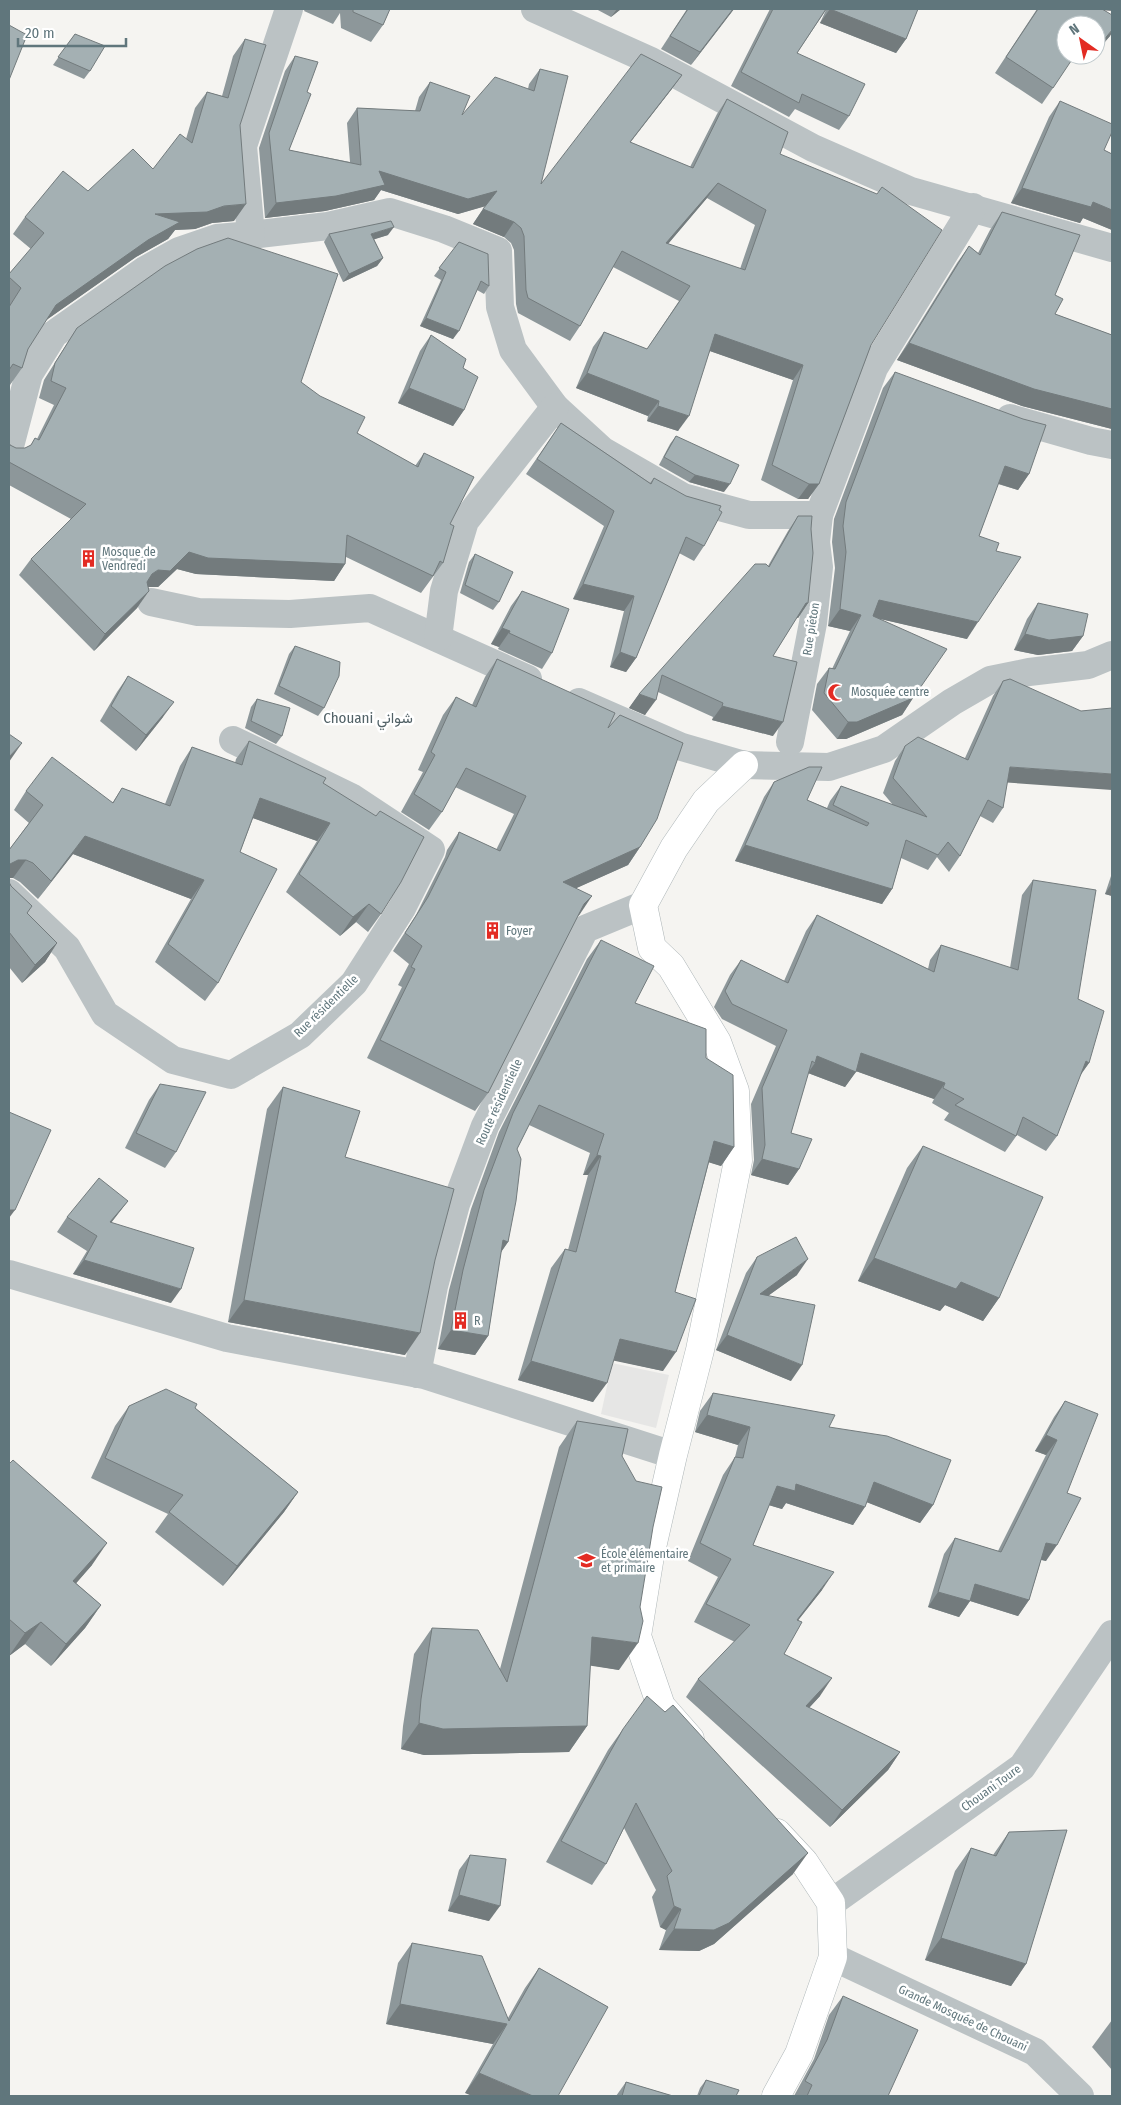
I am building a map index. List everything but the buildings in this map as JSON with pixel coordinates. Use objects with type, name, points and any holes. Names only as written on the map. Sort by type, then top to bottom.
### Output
[{"type":"street","points":[[251,235],[243,146],[288,9]]},
{"type":"street","points":[[535,9],[651,61],[813,148],[910,190],[1112,248]]},
{"type":"street","name":"Rue piéton","points":[[790,742],[813,622],[819,567],[816,542],[819,514],[874,368],[973,207]]},
{"type":"street","points":[[9,450],[29,374],[54,334],[145,270],[179,251],[217,238],[328,226],[390,212],[444,229],[498,251],[500,307],[513,350],[555,407],[603,451],[683,497],[749,515],[819,514]]},
{"type":"street","points":[[874,368],[901,378]]},
{"type":"street","points":[[438,638],[444,592],[465,521],[555,407]]},
{"type":"street","points":[[990,411],[1016,421],[1112,445]]},
{"type":"street","points":[[151,602],[198,612],[234,613],[290,614],[370,608],[682,747],[744,765],[829,767],[884,749],[952,702],[990,680],[1029,672],[1088,665],[1112,655]]},
{"type":"street","name":"Rue résidentielle","points":[[9,893],[67,948],[105,1014],[173,1060],[231,1076],[300,1035],[354,983],[402,908],[431,850],[352,797],[233,740]]},
{"type":"street","points":[[709,1760],[661,1706],[637,1636],[650,1556],[700,1350],[738,1161],[735,1091],[717,1042],[671,966],[652,948],[643,906],[674,848],[706,801],[744,765]]},
{"type":"street","name":"Route résidentielle","points":[[417,1374],[434,1286],[456,1204],[485,1126],[585,929],[643,906]]},
{"type":"street","points":[[9,1274],[227,1338],[417,1374],[673,1455]]},
{"type":"street","name":"Chouani Toure","points":[[831,1903],[1022,1767],[1112,1634]]},
{"type":"street","points":[[763,1818],[804,1862],[831,1903],[833,1957],[799,2054],[776,2096]]},
{"type":"street","name":"Grande Mosquée de Chouani","points":[[833,1957],[1035,2052],[1080,2096]]},
{"type":"shaded area","points":[[612,1363],[669,1375],[656,1428],[601,1414]]},
{"type":"place","name":"Mosque de Vendredi","points":[[88,559]]},
{"type":"place","name":"Mosquée centre","points":[[837,692]]},
{"type":"place","name":"Foyer","points":[[492,931]]},
{"type":"place","name":"R","points":[[460,1321]]},
{"type":"place","name":"École élémentaire et primaire","points":[[587,1561]]},
{"type":"district","name":"Chouani شواني","points":[[368,718]]}]
